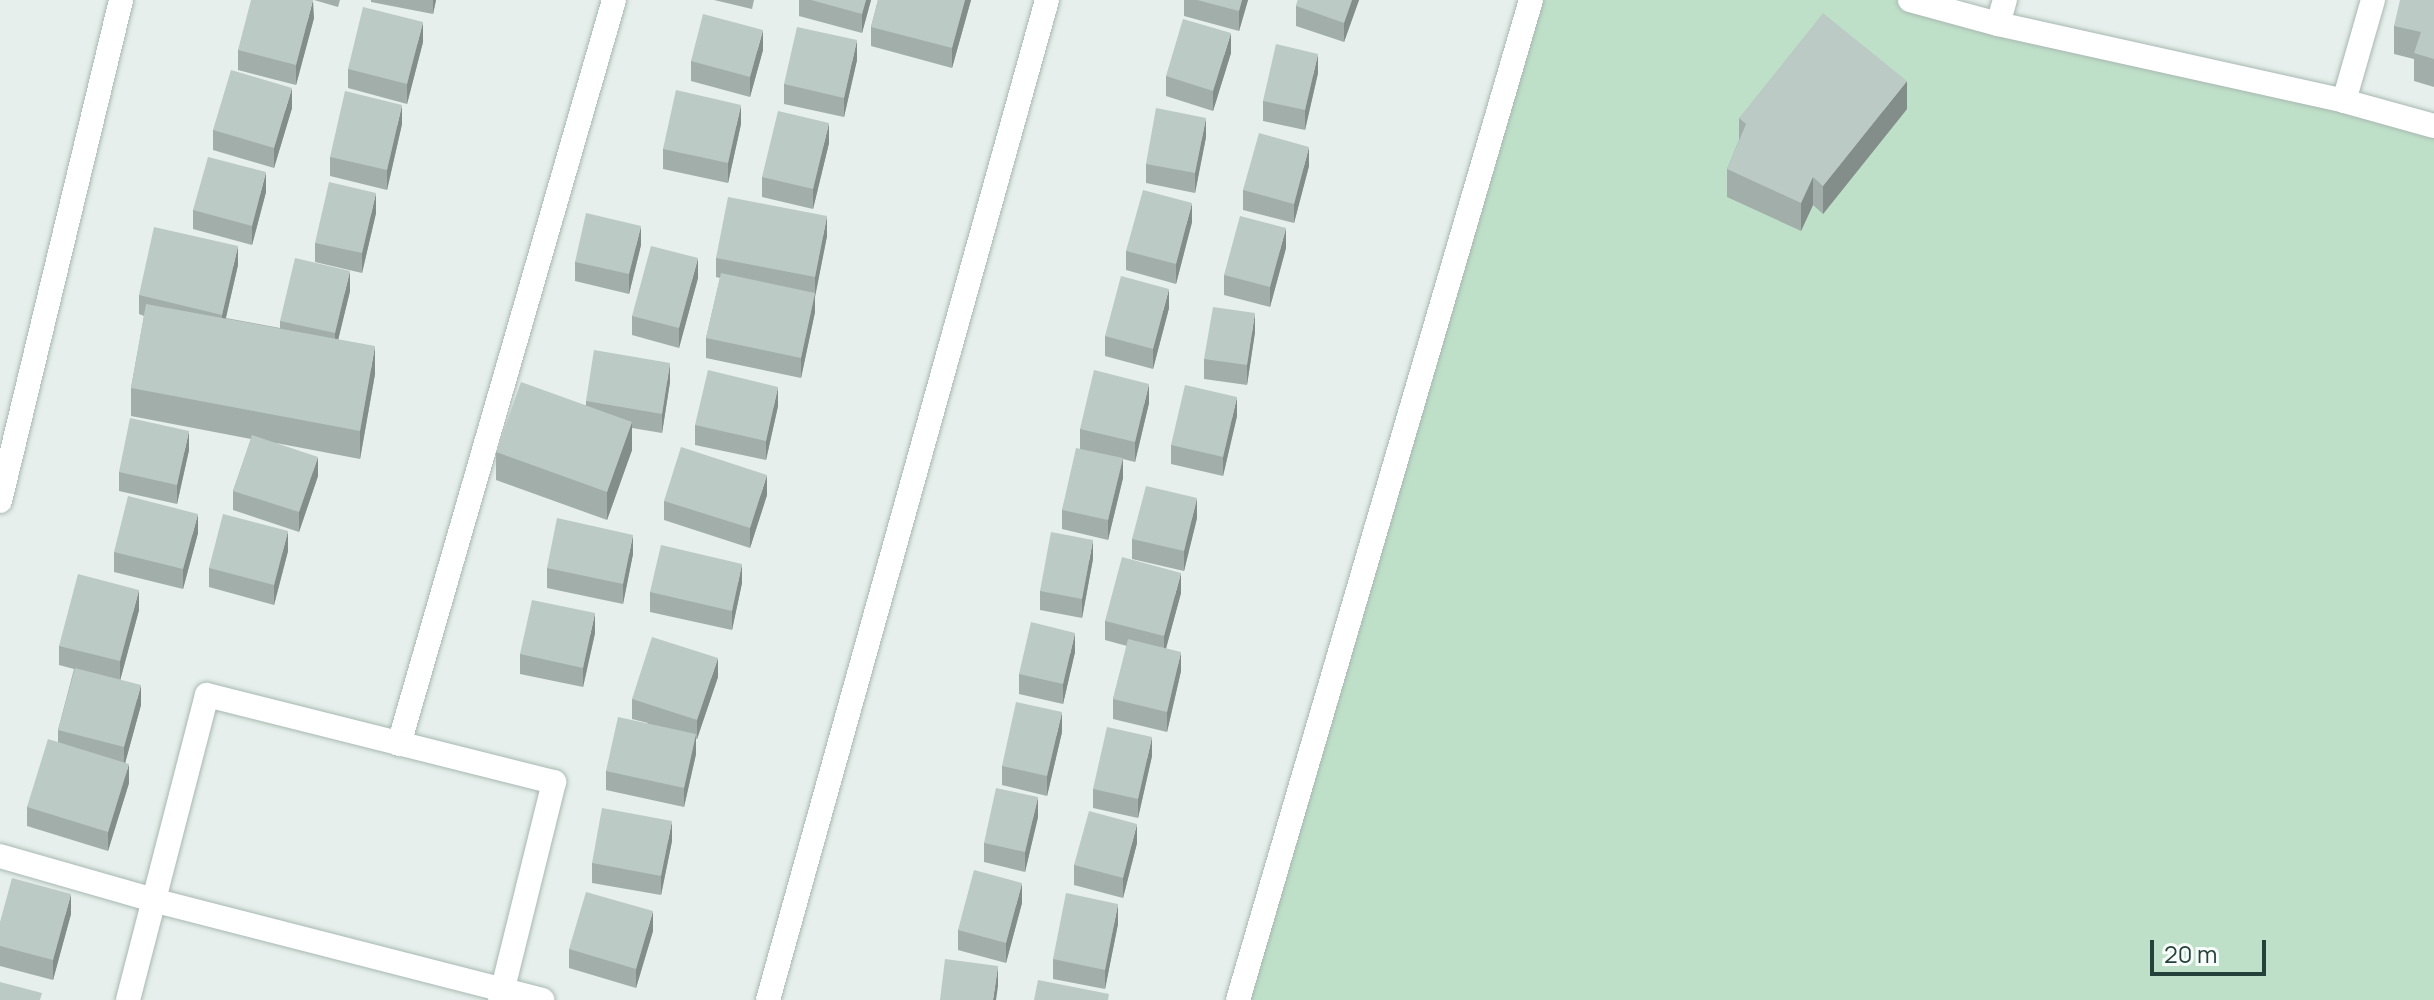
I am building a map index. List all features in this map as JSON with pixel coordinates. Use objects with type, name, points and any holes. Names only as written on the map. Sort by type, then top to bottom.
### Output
[{"type":"street","points":[[0,501],[121,0]]},
{"type":"street","points":[[399,744],[614,0]]},
{"type":"street","points":[[768,1000],[1047,0]]},
{"type":"street","points":[[1238,1000],[1531,0]]},
{"type":"street","points":[[1910,0],[1998,24],[2344,101],[2434,126]]},
{"type":"street","points":[[1998,24],[2005,0]]},
{"type":"street","points":[[2344,101],[2373,0]]},
{"type":"street","points":[[128,1000],[207,695],[554,782],[501,995]]},
{"type":"street","points":[[0,856],[501,995],[542,1000]]},
{"type":"green space","points":[[1531,0],[1910,0],[2434,126],[2434,1000],[1238,1000]]},
{"type":"building","points":[[251,0],[313,0],[296,65],[238,50]]},
{"type":"building","points":[[811,0],[866,0],[862,14]]},
{"type":"building","points":[[878,0],[965,0],[952,48],[871,27]]},
{"type":"building","points":[[1197,0],[1242,0],[1239,11]]},
{"type":"building","points":[[1298,0],[1352,0],[1344,23],[1296,6]]},
{"type":"building","points":[[2400,0],[2434,0],[2434,59],[2414,53],[2421,32],[2394,26]]},
{"type":"building","points":[[363,7],[423,22],[407,84],[348,69]]},
{"type":"building","points":[[1823,13],[1907,81],[1823,186],[1813,177],[1801,203],[1727,169],[1746,124],[1739,118]]},
{"type":"building","points":[[703,14],[763,30],[750,77],[691,61]]},
{"type":"building","points":[[1183,19],[1231,33],[1213,91],[1166,76]]},
{"type":"building","points":[[797,27],[857,40],[844,98],[784,84]]},
{"type":"building","points":[[1276,44],[1318,54],[1305,110],[1263,101]]},
{"type":"building","points":[[231,70],[292,88],[274,148],[213,130]]},
{"type":"building","points":[[676,90],[741,105],[728,163],[663,149]]},
{"type":"building","points":[[345,91],[402,105],[387,170],[330,157]]},
{"type":"building","points":[[1156,108],[1206,118],[1195,173],[1146,164]]},
{"type":"building","points":[[778,111],[829,123],[813,189],[762,177]]},
{"type":"building","points":[[1259,133],[1309,147],[1294,204],[1243,190]]},
{"type":"building","points":[[208,157],[266,172],[252,226],[193,210]]},
{"type":"building","points":[[329,182],[376,193],[362,253],[315,243]]},
{"type":"building","points":[[1143,190],[1192,203],[1176,264],[1126,251]]},
{"type":"building","points":[[728,197],[827,216],[815,277],[716,258]]},
{"type":"building","points":[[586,213],[641,226],[629,274],[575,262]]},
{"type":"building","points":[[1240,216],[1286,228],[1270,287],[1224,275]]},
{"type":"building","points":[[154,227],[238,246],[222,315],[139,295]]},
{"type":"building","points":[[651,246],[698,258],[679,328],[632,316]]},
{"type":"building","points":[[295,258],[350,271],[335,333],[280,321]]},
{"type":"building","points":[[721,273],[815,293],[801,358],[706,338]]},
{"type":"building","points":[[1121,276],[1169,289],[1153,349],[1105,336]]},
{"type":"building","points":[[146,304],[375,346],[360,431],[131,388]]},
{"type":"building","points":[[1213,307],[1255,313],[1247,365],[1204,359]]},
{"type":"building","points":[[594,350],[670,363],[662,414],[586,401]]},
{"type":"building","points":[[708,370],[778,387],[766,441],[695,425]]},
{"type":"building","points":[[1094,370],[1149,384],[1135,442],[1080,429]]},
{"type":"building","points":[[521,382],[632,422],[607,492],[496,452]]},
{"type":"building","points":[[1185,385],[1237,397],[1223,457],[1171,445]]},
{"type":"building","points":[[130,418],[189,431],[177,485],[119,472]]},
{"type":"building","points":[[252,435],[318,457],[299,512],[233,491]]},
{"type":"building","points":[[681,447],[767,475],[750,528],[664,501]]},
{"type":"building","points":[[1076,448],[1123,458],[1108,520],[1062,510]]},
{"type":"building","points":[[1146,486],[1197,498],[1184,551],[1132,539]]},
{"type":"building","points":[[128,496],[198,514],[183,569],[114,552]]},
{"type":"building","points":[[223,514],[288,531],[274,585],[209,568]]},
{"type":"building","points":[[557,518],[633,535],[623,584],[547,568]]},
{"type":"building","points":[[1051,532],[1093,540],[1082,599],[1040,591]]},
{"type":"building","points":[[661,545],[742,564],[732,611],[650,592]]},
{"type":"building","points":[[1122,557],[1181,573],[1164,636],[1105,621]]},
{"type":"building","points":[[78,574],[139,590],[120,661],[59,646]]},
{"type":"building","points":[[532,600],[595,613],[583,668],[520,654]]},
{"type":"building","points":[[1031,622],[1075,633],[1063,684],[1019,674]]},
{"type":"building","points":[[652,637],[718,658],[697,720],[632,699]]},
{"type":"building","points":[[1128,639],[1181,652],[1167,712],[1113,699]]},
{"type":"building","points":[[75,668],[141,685],[124,747],[58,730]]},
{"type":"building","points":[[1016,702],[1062,712],[1047,776],[1002,766]]},
{"type":"building","points":[[618,717],[696,734],[684,788],[606,771]]},
{"type":"building","points":[[1107,727],[1152,737],[1138,799],[1093,789]]},
{"type":"building","points":[[48,739],[129,764],[108,832],[27,807]]},
{"type":"building","points":[[996,788],[1038,797],[1025,852],[984,843]]},
{"type":"building","points":[[602,808],[672,821],[661,876],[592,863]]},
{"type":"building","points":[[1089,811],[1137,824],[1123,878],[1074,865]]},
{"type":"building","points":[[974,870],[1022,883],[1006,943],[958,930]]},
{"type":"building","points":[[12,878],[71,894],[53,960],[0,946],[0,922]]},
{"type":"building","points":[[586,892],[653,911],[636,969],[569,949]]},
{"type":"building","points":[[1066,893],[1118,904],[1105,970],[1053,959]]},
{"type":"building","points":[[945,959],[998,966],[993,1000],[940,1000]]},
{"type":"building","points":[[1038,980],[1109,994],[1108,1000],[1034,1000]]},
{"type":"building","points":[[0,982],[42,993],[40,1000],[0,1000]]}]
